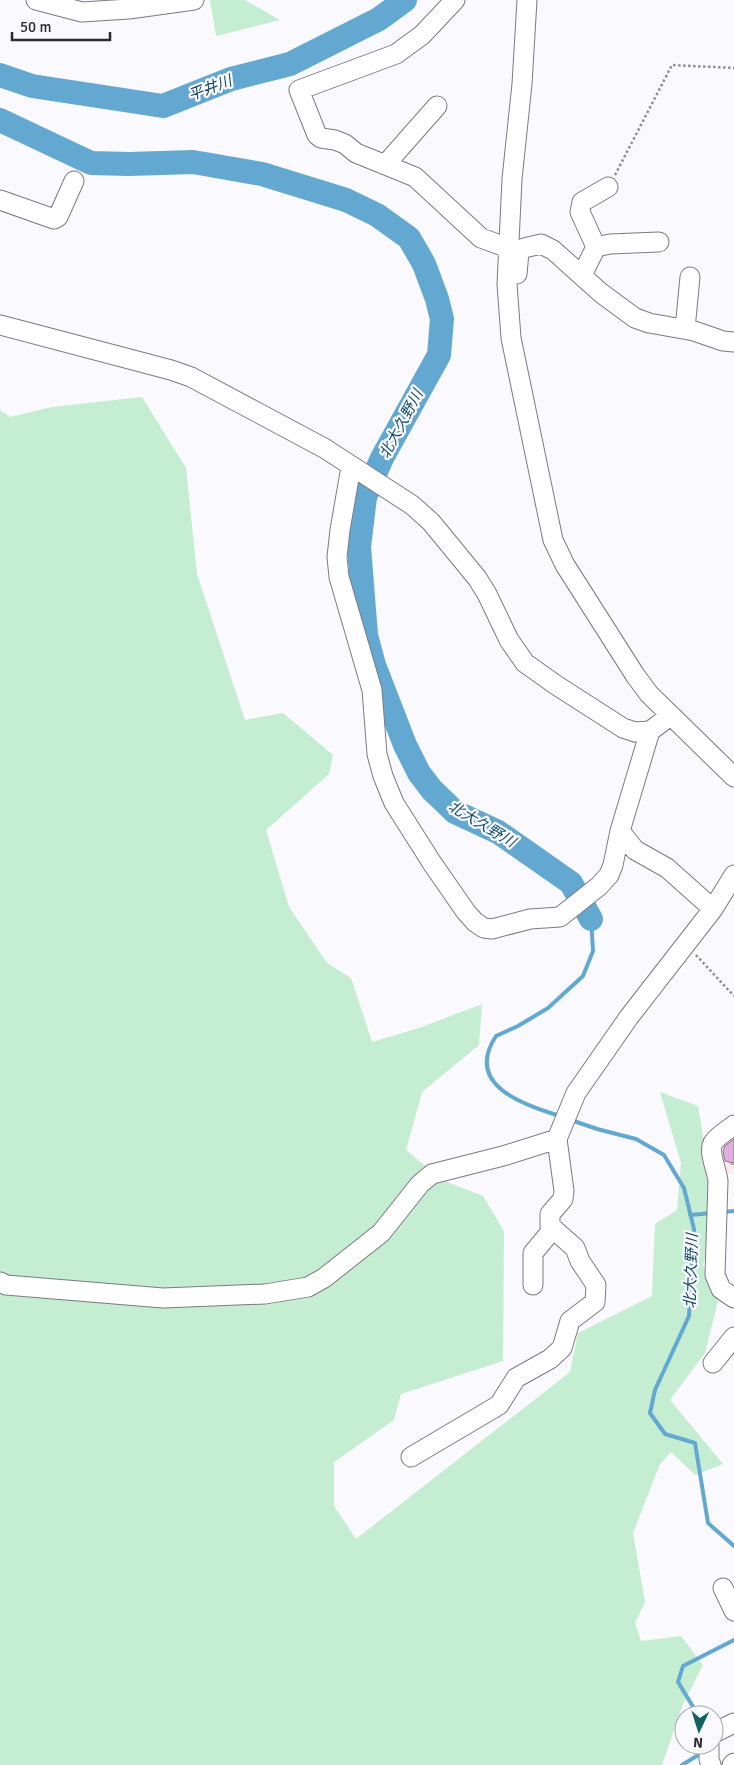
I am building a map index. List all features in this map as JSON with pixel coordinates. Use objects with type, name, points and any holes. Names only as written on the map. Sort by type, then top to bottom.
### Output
[{"type":"street","points":[[36,0],[82,12],[129,4],[194,0]]},
{"type":"street","points":[[455,0],[422,35],[396,54],[299,90],[317,136],[340,142],[356,152],[415,177],[482,238],[508,248]]},
{"type":"street","points":[[527,0],[522,84],[512,180],[507,284],[511,338],[553,540],[565,566],[635,675],[670,716],[734,778]]},
{"type":"street","points":[[385,165],[437,106]]},
{"type":"street","points":[[0,200],[54,219],[58,217],[74,181]]},
{"type":"street","points":[[596,247],[580,212],[582,202],[608,187]]},
{"type":"street","points":[[596,247],[610,244],[659,242]]},
{"type":"street","points":[[507,284],[515,280],[518,274],[519,252],[524,248],[541,244],[553,250],[601,293],[635,318],[649,323],[684,329],[734,342]]},
{"type":"street","points":[[582,276],[596,247]]},
{"type":"street","points":[[684,329],[690,277]]},
{"type":"street","points":[[0,325],[171,370],[191,377],[324,448],[412,505],[431,522],[477,578],[487,594],[509,640],[525,663],[623,728],[636,732],[650,732]]},
{"type":"street","points":[[355,469],[340,530],[337,557],[339,577],[347,608],[372,690],[377,754],[383,776],[394,803],[432,863],[475,922],[484,928],[492,929],[530,919],[560,917],[600,886],[609,875],[613,865],[620,831],[650,732],[670,716]]},
{"type":"street","points":[[620,831],[635,850],[667,868],[713,909]]},
{"type":"street","points":[[411,1457],[499,1404],[516,1378],[550,1359],[562,1348],[570,1321],[595,1302],[596,1285],[580,1261],[576,1248],[550,1226],[550,1214],[563,1199],[564,1191],[559,1133],[576,1092],[629,1017],[713,909],[734,875]]},
{"type":"street","points":[[734,1124],[714,1142],[711,1152],[718,1181],[716,1275],[720,1289],[734,1298]]},
{"type":"street","points":[[0,1282],[6,1285],[163,1298],[265,1294],[308,1287],[324,1278],[381,1233],[420,1184],[432,1174],[502,1156],[559,1133]]},
{"type":"street","points":[[533,1285],[533,1253],[553,1229]]},
{"type":"street","points":[[713,1363],[734,1337]]},
{"type":"street","points":[[723,1588],[734,1611]]},
{"type":"path","points":[[608,187],[672,65],[734,68]]},
{"type":"path","points":[[685,943],[734,996]]},
{"type":"shaded area","points":[[734,1130],[734,1174],[724,1172],[719,1145]]},
{"type":"green space","points":[[210,0],[245,0],[280,20],[216,36]]},
{"type":"green space","points":[[142,397],[186,468],[197,574],[245,720],[283,713],[333,755],[329,774],[266,830],[289,907],[327,963],[351,978],[372,1042],[419,1028],[482,1004],[479,1045],[422,1092],[406,1150],[442,1180],[483,1196],[504,1231],[503,1361],[401,1394],[394,1420],[334,1462],[334,1506],[356,1539],[570,1372],[578,1333],[652,1296],[655,1224],[677,1210],[681,1163],[660,1092],[698,1106],[710,1178],[712,1235],[703,1265],[718,1301],[705,1353],[670,1400],[723,1464],[695,1475],[671,1452],[660,1464],[633,1533],[645,1602],[635,1623],[641,1641],[681,1636],[703,1665],[683,1705],[674,1705],[674,1730],[662,1765],[0,1765],[0,410],[10,417],[52,407]]},
{"type":"building","points":[[734,1139],[734,1163],[725,1161],[723,1151],[725,1146]]},
{"type":"waterway","name":"平井川","points":[[0,75],[32,86],[163,106],[231,79],[290,64],[379,19],[405,0]]},
{"type":"waterway","name":"北大久野川","points":[[0,120],[91,163],[193,162],[262,174],[346,200],[377,215],[409,238],[424,264],[442,319],[439,355],[382,458],[365,497],[359,547],[366,635],[374,665],[405,745],[419,773],[432,790],[455,812],[498,832],[571,883],[591,919]]},
{"type":"waterway","name":"北大久野川","points":[[560,1116],[529,1105],[502,1090],[492,1080],[487,1067],[488,1053],[496,1036],[518,1026],[548,1008],[583,976],[593,951],[591,919]]},
{"type":"waterway","name":"北大久野川","points":[[571,1120],[636,1139],[664,1155],[684,1188],[694,1229],[689,1316],[655,1390],[650,1413],[665,1434],[695,1443],[708,1523],[734,1546]]},
{"type":"waterway","points":[[721,1212],[734,1211]]},
{"type":"waterway","points":[[690,1215],[712,1213]]},
{"type":"waterway","points":[[692,1705],[678,1682],[683,1666],[734,1640]]},
{"type":"waterway","points":[[682,1765],[698,1755]]}]
